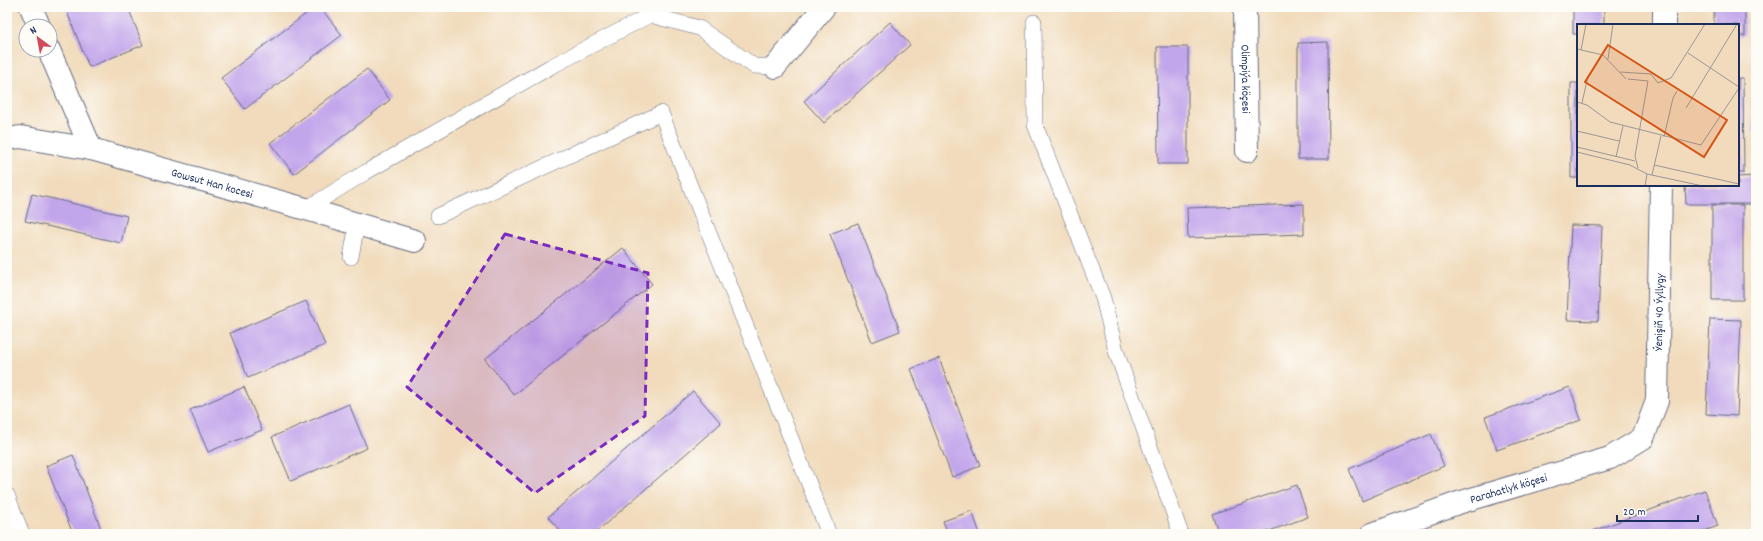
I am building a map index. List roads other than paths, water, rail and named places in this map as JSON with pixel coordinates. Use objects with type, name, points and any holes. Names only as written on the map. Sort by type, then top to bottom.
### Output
[{"type":"street","points":[[31,7],[36,18]]},
{"type":"street","points":[[775,67],[824,7]]},
{"type":"street","name":"Olimpiýa köçesi","points":[[1245,7],[1247,151]]},
{"type":"street","points":[[1664,7],[1664,24]]},
{"type":"street","points":[[52,58],[91,149]]},
{"type":"street","name":"Gowsut Han kocesi","points":[[7,139],[20,137],[91,149],[416,241]]},
{"type":"street","name":"Ýenişiň 40 Ýyllygy","points":[[1643,438],[1657,400],[1661,186]]},
{"type":"street","name":"Parahatlyk köçesi","points":[[1372,534],[1458,503],[1610,458],[1643,438]]},
{"type":"lane","points":[[306,209],[366,172],[550,67],[650,15],[699,28],[754,66],[775,67]]},
{"type":"lane","points":[[1034,22],[1036,125],[1103,298],[1116,351],[1181,534]]},
{"type":"lane","points":[[438,216],[661,113],[829,534]]},
{"type":"lane","points":[[351,257],[357,224]]},
{"type":"lane","points":[[7,495],[22,534]]}]
